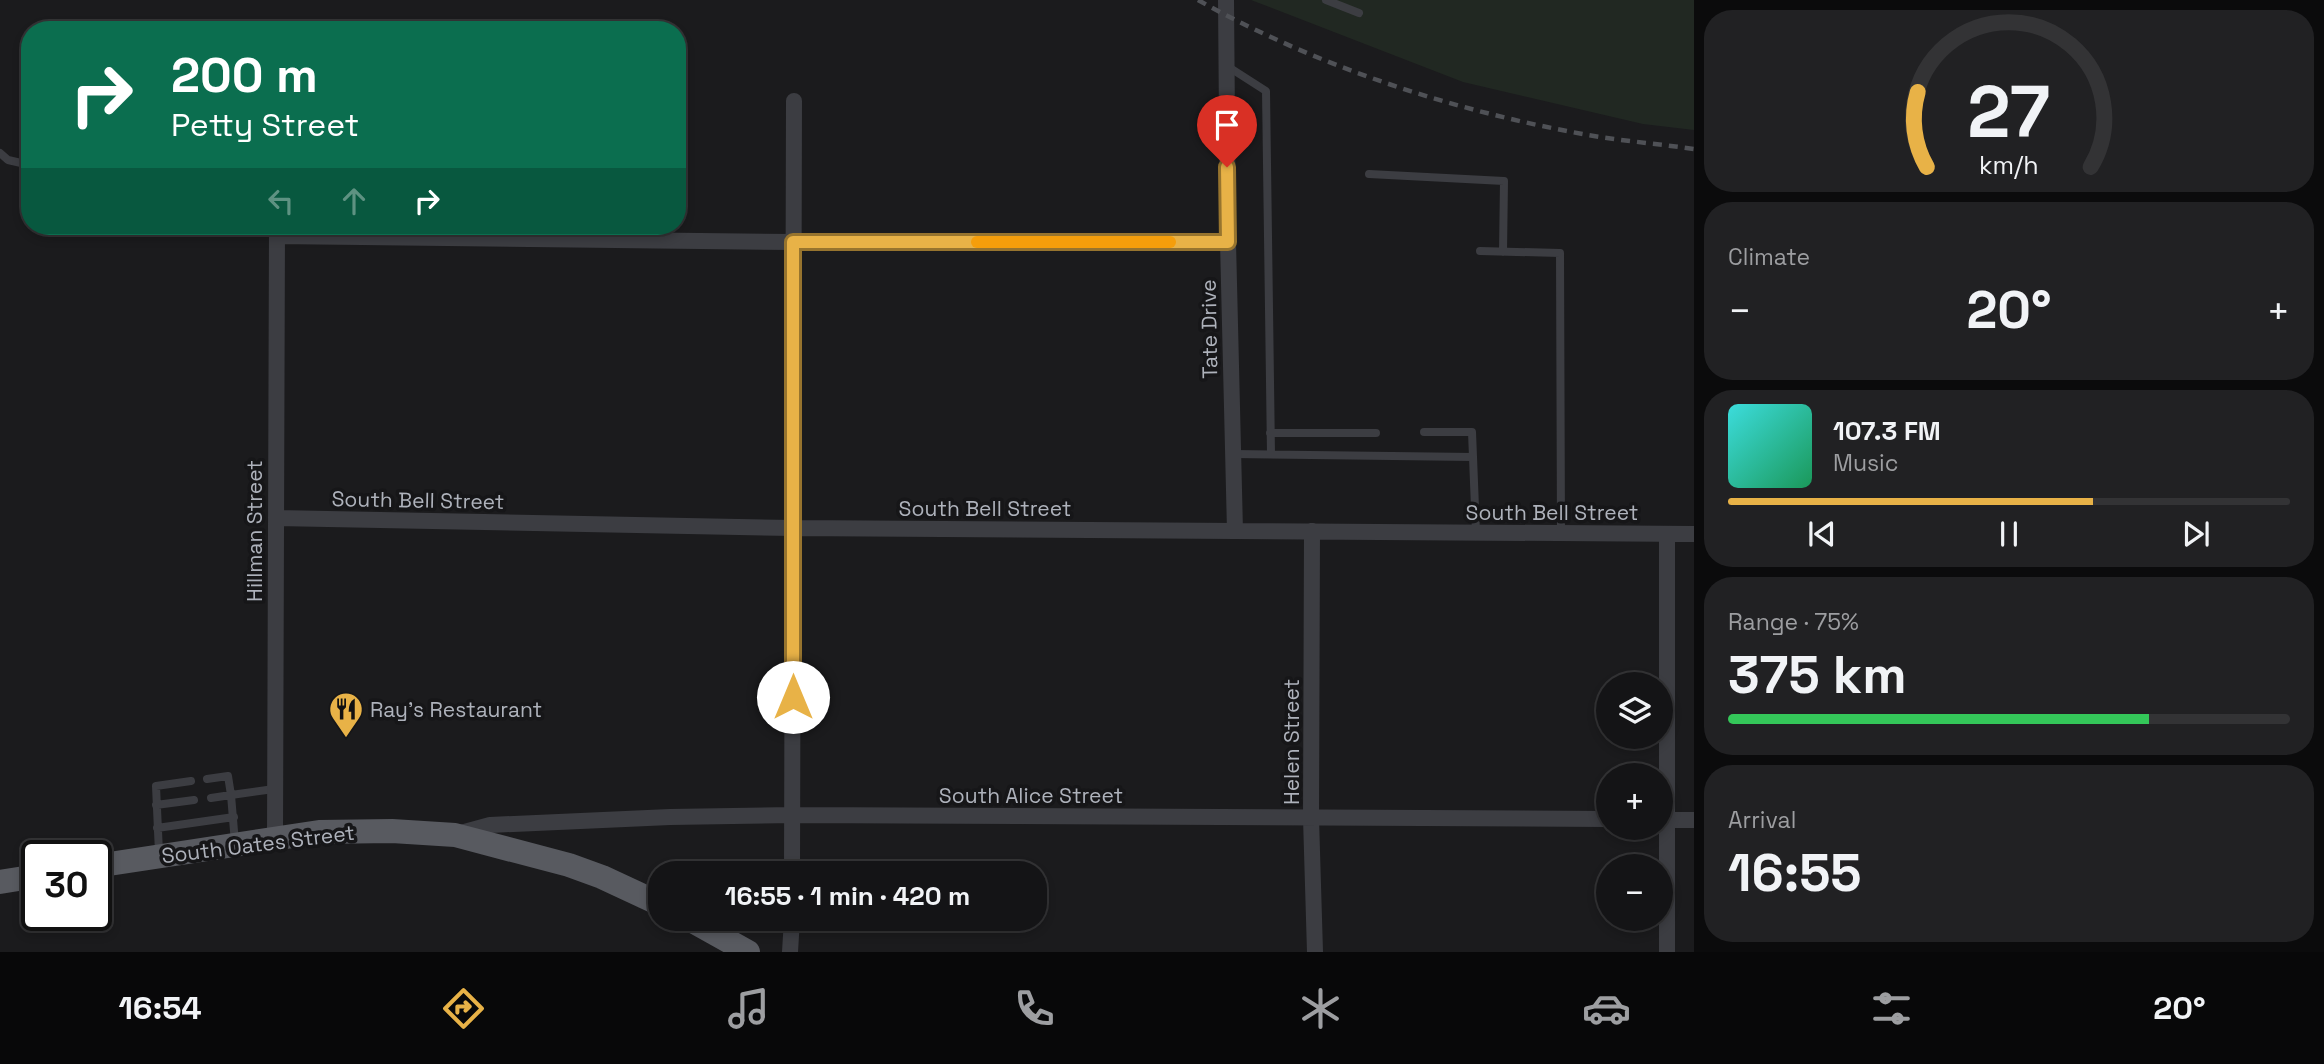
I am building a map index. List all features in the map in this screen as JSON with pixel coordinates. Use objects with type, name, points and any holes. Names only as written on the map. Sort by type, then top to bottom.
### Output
[{"type":"main road","name":"South Oates Street","points":[[112,864],[275,837],[355,831],[455,835],[569,865],[648,898]]},
{"type":"main road","points":[[0,881],[21,878]]},
{"type":"main road","points":[[710,931],[748,952]]},
{"type":"street","name":"Tate Drive","points":[[1227,0],[1228,242],[1235,531]]},
{"type":"street","points":[[792,861],[794,101]]},
{"type":"street","name":"Hillman Street","points":[[275,837],[277,235]]},
{"type":"street","points":[[465,235],[793,242],[1228,242]]},
{"type":"street","name":"South Bell Street","points":[[276,518],[792,528],[1694,534]]},
{"type":"street","name":"Helen Street","points":[[1312,531],[1311,818],[1315,952]]},
{"type":"street","points":[[1665,763],[1667,534]]},
{"type":"street","name":"South Alice Street","points":[[455,835],[490,825],[793,815],[1596,819]]},
{"type":"street","points":[[1673,820],[1694,820]]},
{"type":"street","points":[[1664,840],[1667,952]]},
{"type":"street","points":[[790,952],[791,931]]},
{"type":"lane","points":[[1326,0],[1359,13]]},
{"type":"lane","points":[[1227,66],[1266,91],[1271,454]]},
{"type":"lane","points":[[0,153],[8,160],[21,162]]},
{"type":"lane","points":[[1369,174],[1504,181],[1503,252]]},
{"type":"lane","points":[[1480,251],[1560,253],[1561,533]]},
{"type":"lane","points":[[1424,432],[1472,432],[1476,533]]},
{"type":"lane","points":[[1270,433],[1376,433]]},
{"type":"lane","points":[[1233,454],[1473,457]]},
{"type":"lane","points":[[207,779],[228,776],[236,844]]},
{"type":"lane","points":[[160,856],[156,786],[191,781]]},
{"type":"lane","points":[[211,798],[274,789]]},
{"type":"lane","points":[[156,805],[194,800]]},
{"type":"lane","points":[[157,828],[234,817]]},
{"type":"shaded area","points":[[1251,0],[1694,0],[1694,130],[1643,124],[1463,82]]},
{"type":"railway","points":[[1198,0],[1244,24],[1339,66],[1437,99],[1588,135],[1694,149]]},
{"type":"slow traffic","points":[[977,242],[1170,242]]},
{"type":"place","name":"Ray's Restaurant","points":[[346,739]]},
{"type":"route","points":[[793,697],[793,242],[1228,242],[1227,167]]}]
